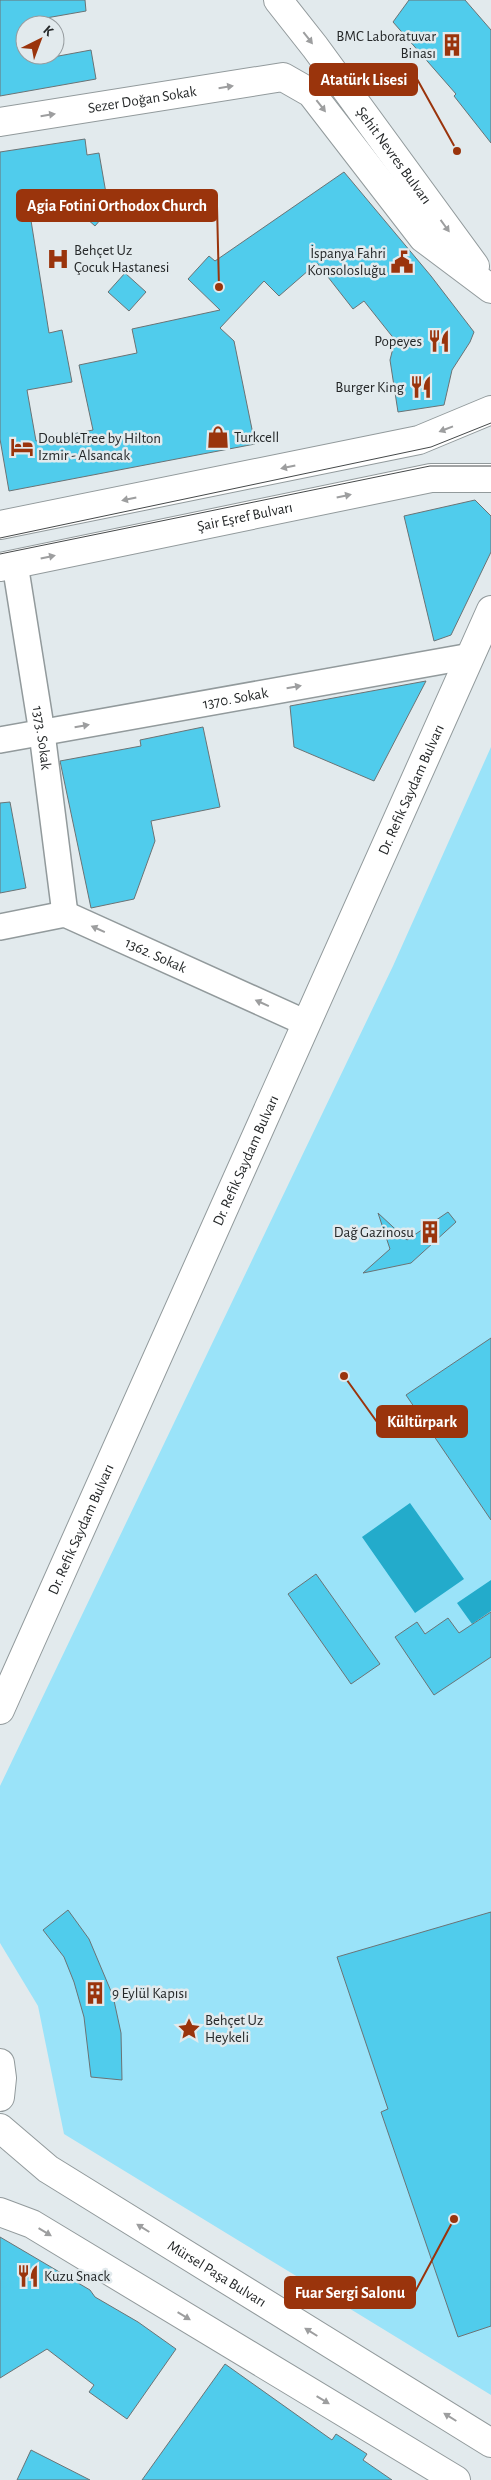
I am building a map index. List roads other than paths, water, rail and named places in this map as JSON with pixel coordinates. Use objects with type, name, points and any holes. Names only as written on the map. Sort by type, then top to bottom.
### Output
[{"type":"main road","name":"Şehit Nevres Bulvarı","points":[[278,0],[315,47],[491,289]]},
{"type":"main road","name":"Sezer Doğan Sokak","points":[[0,122],[283,78],[311,93],[423,238],[491,289]]},
{"type":"main road","points":[[1,520],[419,440],[491,410]]},
{"type":"main road","name":"Şair Eşref Bulvarı","points":[[7,565],[431,478],[491,478]]},
{"type":"main road","name":"Dr. Refik Saydam Bulvarı","points":[[0,1710],[491,610]]},
{"type":"main road","points":[[0,2063],[2,2078],[0,2097]]},
{"type":"main road","name":"Mürsel Paşa Bulvarı","points":[[0,2128],[48,2169],[491,2443]]},
{"type":"main road","points":[[0,2212],[32,2224],[456,2480]]},
{"type":"street","name":"1373. Sokak","points":[[7,565],[42,733],[65,914]]},
{"type":"street","name":"1370. Sokak","points":[[0,740],[470,656]]},
{"type":"street","name":"1362. Sokak","points":[[65,914],[306,1023]]},
{"type":"street","points":[[0,927],[65,914]]},
{"type":"tram line","points":[[0,538],[431,447],[491,423]]},
{"type":"tram line","points":[[0,554],[430,466],[491,466]]},
{"type":"place","name":"BMC Laboratuvar Binası","points":[[452,45]]},
{"type":"place","name":"Atatürk Lisesi","points":[[457,151]]},
{"type":"place","name":"Behçet Uz Çocuk Hastanesi","points":[[58,259]]},
{"type":"place","name":"İspanya Fahri Konsolosluğu","points":[[402,262]]},
{"type":"place","name":"Agia Fotini Orthodox Church","points":[[219,287]]},
{"type":"place","name":"Popeyes","points":[[439,341]]},
{"type":"place","name":"Burger King","points":[[421,387]]},
{"type":"place","name":"Turkcell","points":[[218,437]]},
{"type":"place","name":"DoubleTree by Hilton Izmir - Alsancak","points":[[22,447]]},
{"type":"place","name":"Dağ Gazinosu","points":[[430,1232]]},
{"type":"place","name":"Kültürpark","points":[[344,1376]]},
{"type":"place","name":"9 Eylül Kapısı","points":[[95,1993]]},
{"type":"place","name":"Behçet Uz Heykeli","points":[[189,2029]]},
{"type":"place","name":"Fuar Sergi Salonu","points":[[454,2219]]},
{"type":"place","name":"Kuzu Snack","points":[[28,2276]]}]
